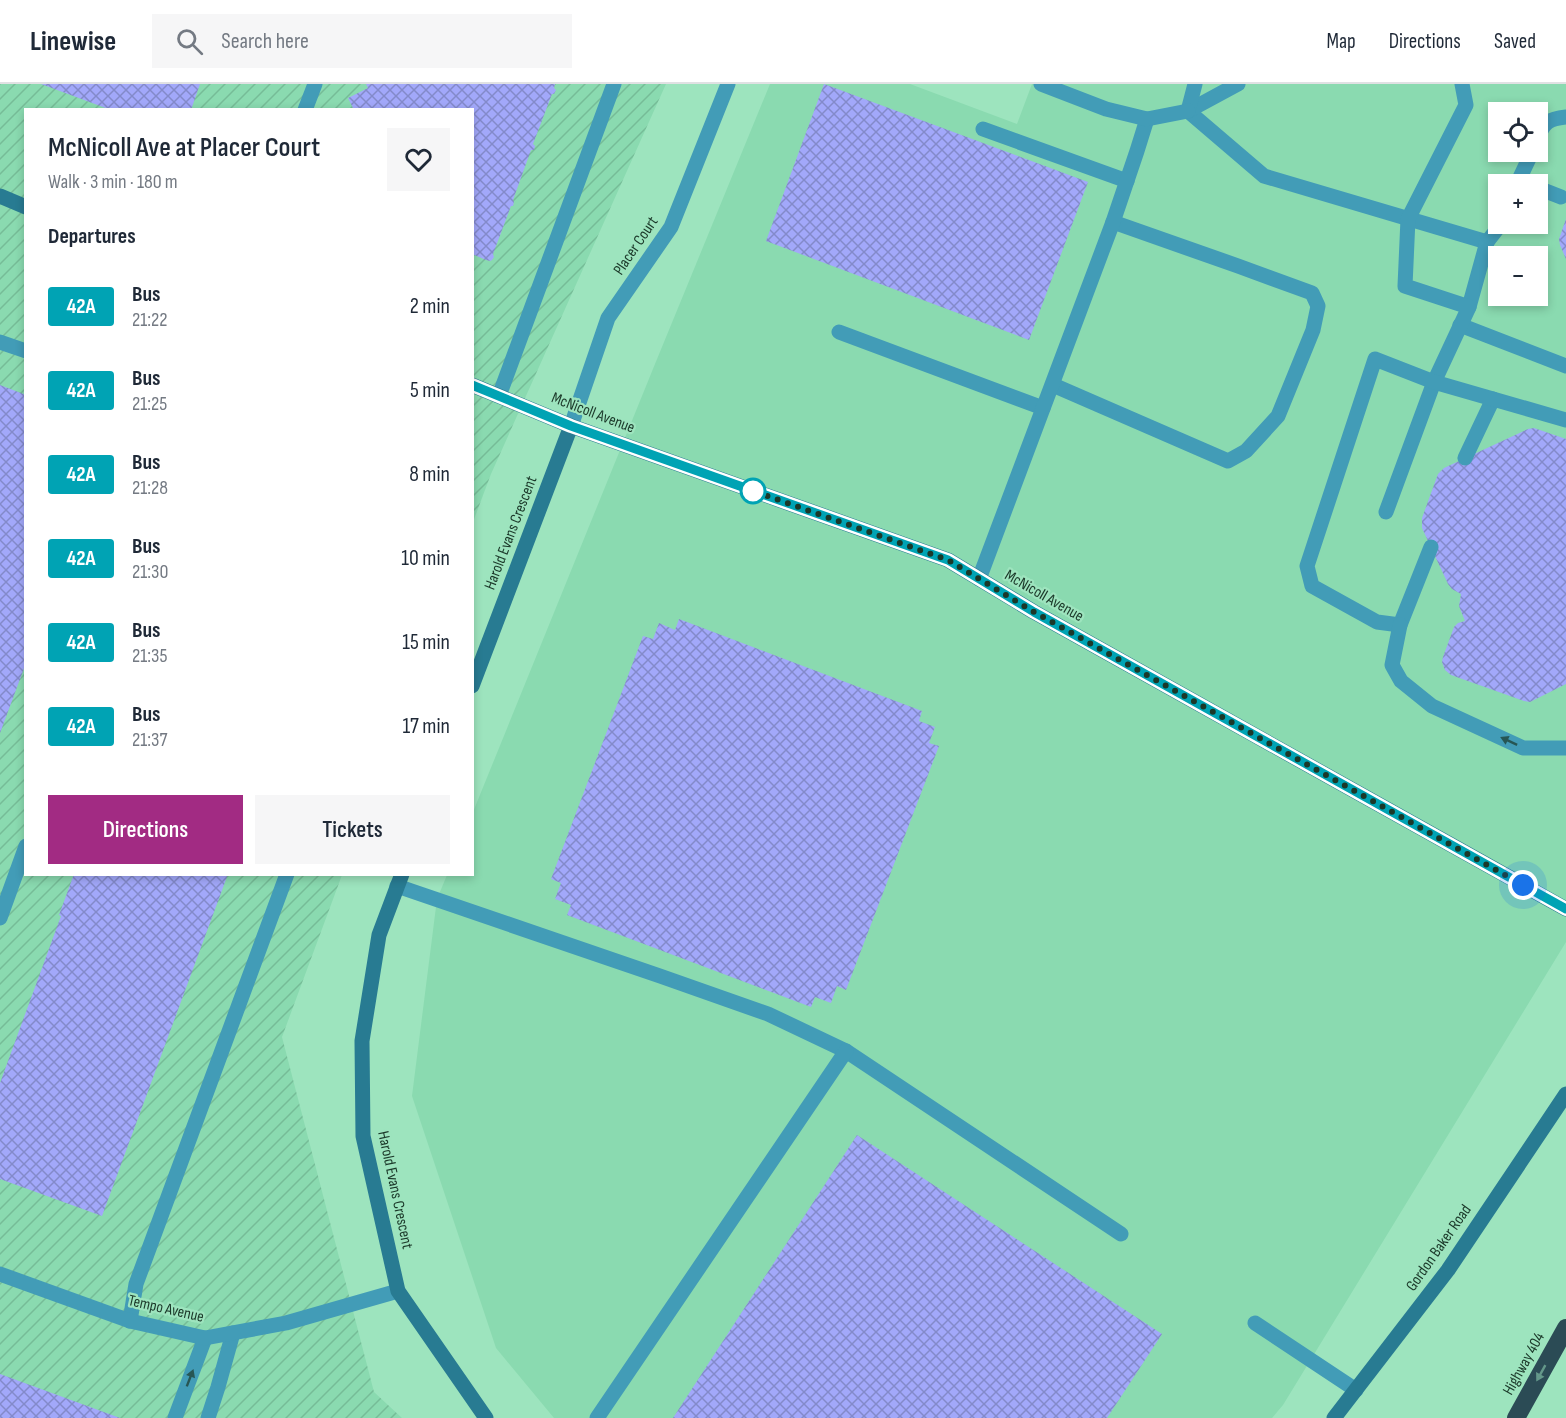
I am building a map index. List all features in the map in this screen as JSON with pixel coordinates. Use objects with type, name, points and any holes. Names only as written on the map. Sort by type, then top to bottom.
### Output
[{"type":"highway","name":"Highway 404","points":[[1516,1418],[1566,1329]]},
{"type":"street","points":[[306,108],[315,84]]},
{"type":"street","points":[[499,396],[614,84]]},
{"type":"street","name":"Placer Court","points":[[571,426],[608,318],[671,227],[729,84]]},
{"type":"street","points":[[1041,84],[1106,110],[1147,119],[1188,111],[1238,84]]},
{"type":"street","points":[[1188,111],[1195,84]]},
{"type":"street","points":[[1464,85],[1466,105],[1408,219],[1405,286],[1469,307]]},
{"type":"street","points":[[1188,111],[1264,176],[1487,242]]},
{"type":"street","points":[[1548,122],[1566,117]]},
{"type":"street","points":[[979,579],[1113,222],[1147,119]]},
{"type":"street","points":[[982,129],[1127,181]]},
{"type":"street","points":[[1548,192],[1561,197]]},
{"type":"street","points":[[0,196],[24,206]]},
{"type":"street","points":[[1053,385],[1228,461],[1246,451],[1278,416],[1313,330],[1318,306],[1312,293],[1113,222]]},
{"type":"street","points":[[1386,512],[1434,382],[1469,307],[1487,242],[1493,234]]},
{"type":"street","points":[[1460,325],[1566,366]]},
{"type":"street","points":[[839,332],[1043,408]]},
{"type":"street","points":[[0,342],[24,350]]},
{"type":"street","points":[[1400,625],[1377,622],[1312,586],[1307,566],[1375,358],[1434,382],[1566,420]]},
{"type":"street","name":"McNicoll Avenue","points":[[474,386],[571,426],[948,560],[1034,612],[1565,908]]},
{"type":"street","points":[[1466,458],[1492,399]]},
{"type":"street","name":"Harold Evans Crescent","points":[[474,681],[571,426]]},
{"type":"street","points":[[1431,547],[1400,625],[1392,665],[1401,681],[1432,706],[1522,748],[1566,748]]},
{"type":"street","points":[[0,918],[24,852]]},
{"type":"street","points":[[130,1321],[136,1284],[286,876]]},
{"type":"street","points":[[400,880],[768,1014],[846,1051],[1121,1234]]},
{"type":"street","name":"Harold Evans Crescent","points":[[400,880],[379,935],[363,1041],[363,1136],[398,1291],[486,1418]]},
{"type":"street","points":[[597,1418],[846,1051]]},
{"type":"street","name":"Gordon Baker Road","points":[[1334,1418],[1448,1269],[1566,1094]]},
{"type":"street","name":"Tempo Avenue","points":[[0,1274],[130,1321],[205,1338],[286,1323],[398,1291]]},
{"type":"street","points":[[1255,1323],[1356,1390]]},
{"type":"street","points":[[208,1418],[233,1333]]},
{"type":"street","points":[[175,1418],[205,1338]]},
{"type":"shaded area","points":[[0,84],[666,84],[491,474],[474,519],[474,108],[24,108],[24,876],[342,876],[282,1037],[374,1392],[402,1418],[0,1418]]},
{"type":"shaded area","points":[[770,84],[910,84],[1017,124],[1032,84],[1566,84],[1566,942],[1283,1405],[1272,1418],[554,1418],[496,1348],[412,1096],[437,899],[447,876],[474,876],[474,810]]},
{"type":"building","points":[[41,84],[200,84],[192,108],[106,108]]},
{"type":"building","points":[[366,84],[555,84],[556,90],[552,94],[533,144],[534,150],[531,150],[492,260],[474,255],[474,108],[353,108],[348,98],[368,88]]},
{"type":"building","points":[[824,84],[1088,182],[1029,340],[766,241]]},
{"type":"building","points":[[1566,219],[1566,259],[1559,239]]},
{"type":"building","points":[[0,385],[24,394],[24,668],[0,733]]},
{"type":"building","points":[[1534,428],[1566,439],[1566,684],[1530,702],[1451,675],[1445,670],[1443,657],[1454,627],[1465,621],[1459,606],[1461,594],[1448,584],[1422,528],[1422,518],[1438,474],[1444,468]]},
{"type":"building","points":[[679,619],[922,711],[919,721],[935,727],[929,743],[939,746],[846,990],[837,986],[831,1003],[815,997],[811,1007],[567,915],[571,905],[555,899],[561,883],[551,879],[643,636],[653,639],[659,623],[675,630]]},
{"type":"building","points":[[73,876],[227,876],[102,1216],[0,1179],[0,1083],[61,916],[59,915]]},
{"type":"building","points":[[857,1135],[1162,1334],[1107,1418],[673,1418]]},
{"type":"building","points":[[0,1374],[120,1418],[0,1418]]},
{"type":"bus line","name":"42A","points":[[474,386],[571,426],[948,560],[1034,612],[1566,909]]},
{"type":"route","points":[[753,491],[745,488],[948,560],[1034,612],[1523,885]]}]
